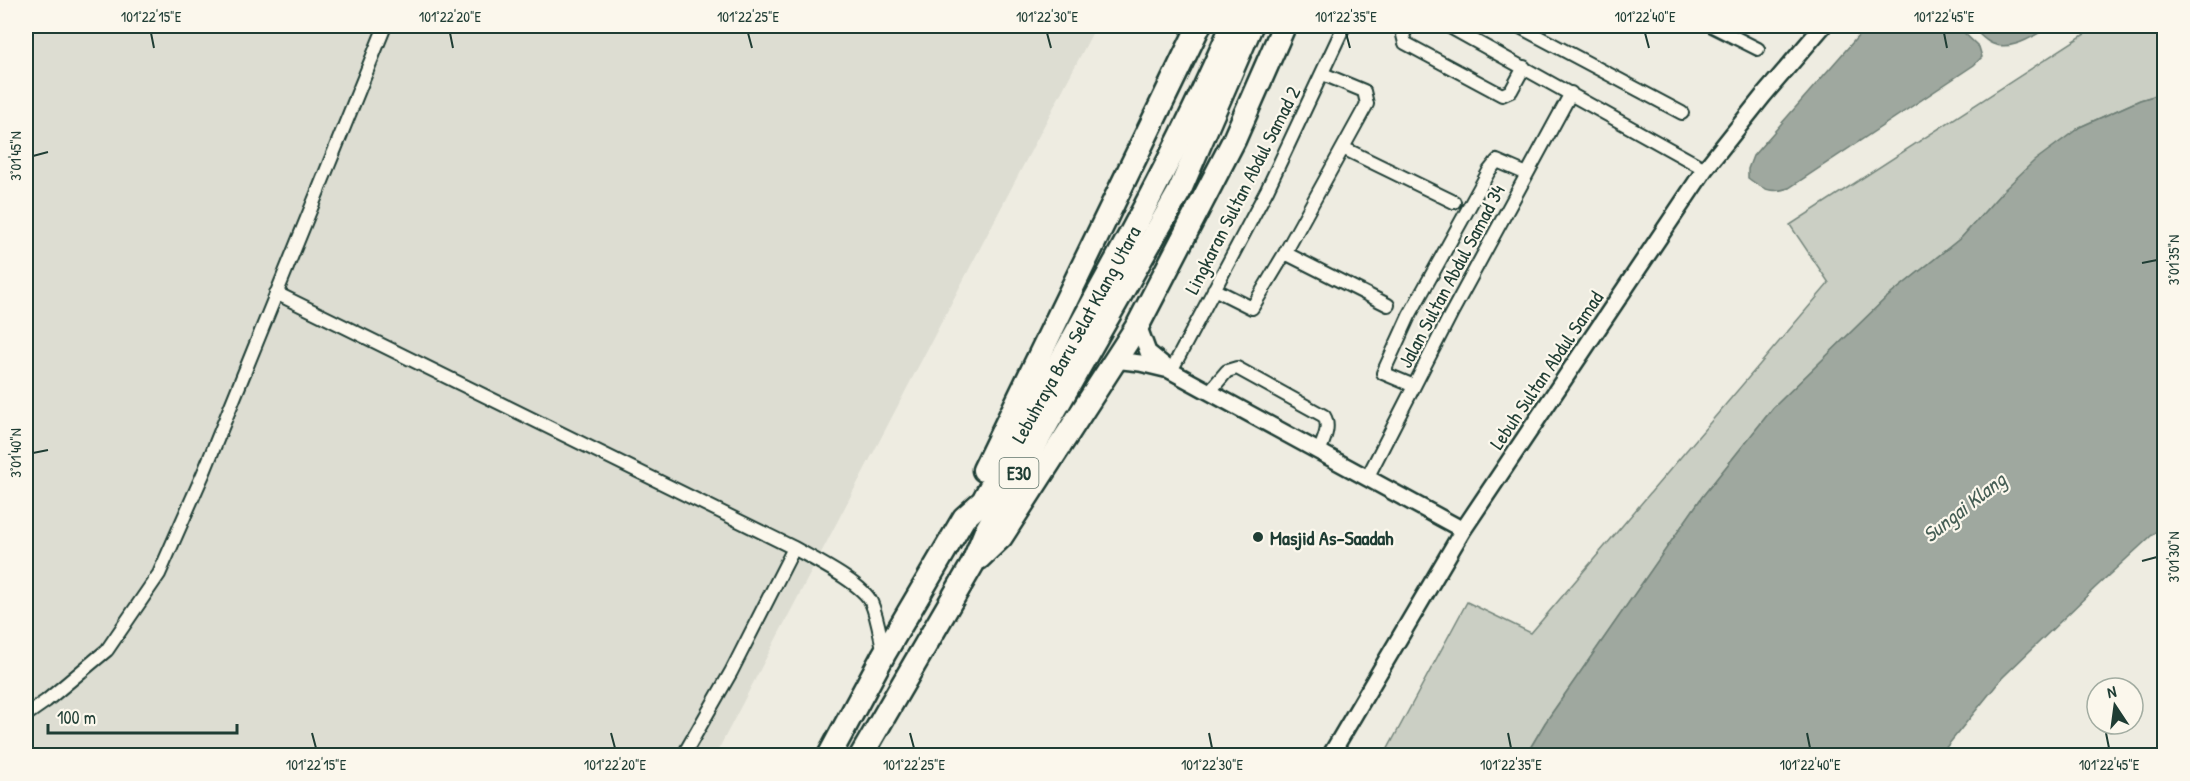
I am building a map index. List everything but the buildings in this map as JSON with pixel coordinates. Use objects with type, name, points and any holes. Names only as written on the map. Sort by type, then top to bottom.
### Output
[{"type":"highway","points":[[964,518],[971,495],[1199,26]]},
{"type":"highway","name":"Lebuhraya Baru Selat Klang Utara","points":[[829,756],[884,654],[964,518],[983,501],[1124,246],[1212,71],[1232,26]]},
{"type":"highway","name":"Lebuhraya Baru Selat Klang Utara","points":[[861,756],[972,565],[986,531],[1179,192],[1251,26]]},
{"type":"highway","points":[[972,565],[1001,537],[1138,325],[1234,140],[1284,26]]},
{"type":"street","points":[[26,715],[107,650],[159,574],[204,472],[385,26]]},
{"type":"street","name":"Lingkaran Sultan Abdul Samad 2","points":[[1171,371],[1268,190],[1344,26]]},
{"type":"street","points":[[1408,26],[1403,35],[1405,43],[1502,95],[1511,91],[1524,67]]},
{"type":"street","points":[[1448,26],[1705,169]]},
{"type":"street","points":[[1518,26],[1682,113]]},
{"type":"street","points":[[1712,26],[1758,49]]},
{"type":"street","name":"Lebuh Sultan Abdul Samad","points":[[1330,756],[1463,530],[1705,169],[1823,26]]},
{"type":"street","points":[[1214,290],[1252,308],[1367,104],[1364,91],[1323,74]]},
{"type":"street","name":"Jalan Sultan Abdul Samad 34","points":[[1367,478],[1571,93]]},
{"type":"street","points":[[1343,148],[1454,202]]},
{"type":"street","points":[[1414,386],[1383,373],[1409,316],[1489,171],[1497,161],[1527,174]]},
{"type":"street","points":[[1285,253],[1388,305]]},
{"type":"street","points":[[276,293],[794,548],[858,587],[870,600],[884,654]]},
{"type":"street","points":[[1138,325],[1148,352],[1171,371],[1463,530]]},
{"type":"street","points":[[1114,360],[1140,363],[1171,371]]},
{"type":"street","points":[[1209,392],[1227,371],[1237,368],[1305,405],[1324,416],[1328,421],[1319,452]]},
{"type":"street","points":[[683,756],[731,672],[794,548]]},
{"type":"shaded area","points":[[26,26],[1096,26],[715,756],[26,755]]},
{"type":"shaded area","points":[[2097,26],[2164,26],[2164,93],[2140,100],[2080,127],[2003,191],[1962,237],[1885,299],[1773,408],[1702,497],[1545,723],[1526,755],[1384,756],[1467,602],[1531,633],[1829,283],[1790,225]]},
{"type":"water","points":[[1867,26],[1957,26],[1979,47],[1982,57],[1974,65],[1789,188],[1772,190],[1762,188],[1753,182],[1748,178],[1748,169],[1753,156]]},
{"type":"water","points":[[1971,26],[2052,26],[2022,42],[2005,46],[1989,42]]},
{"type":"water","name":"Sungai Klang","points":[[2164,93],[2164,524],[2003,677],[1940,755],[1526,755],[1545,723],[1702,497],[1773,408],[1885,299],[1962,237],[2003,191],[2034,161],[2080,127],[2140,100]]},
{"type":"place","name":"Masjid As-Saadah","points":[[1258,537]]}]
